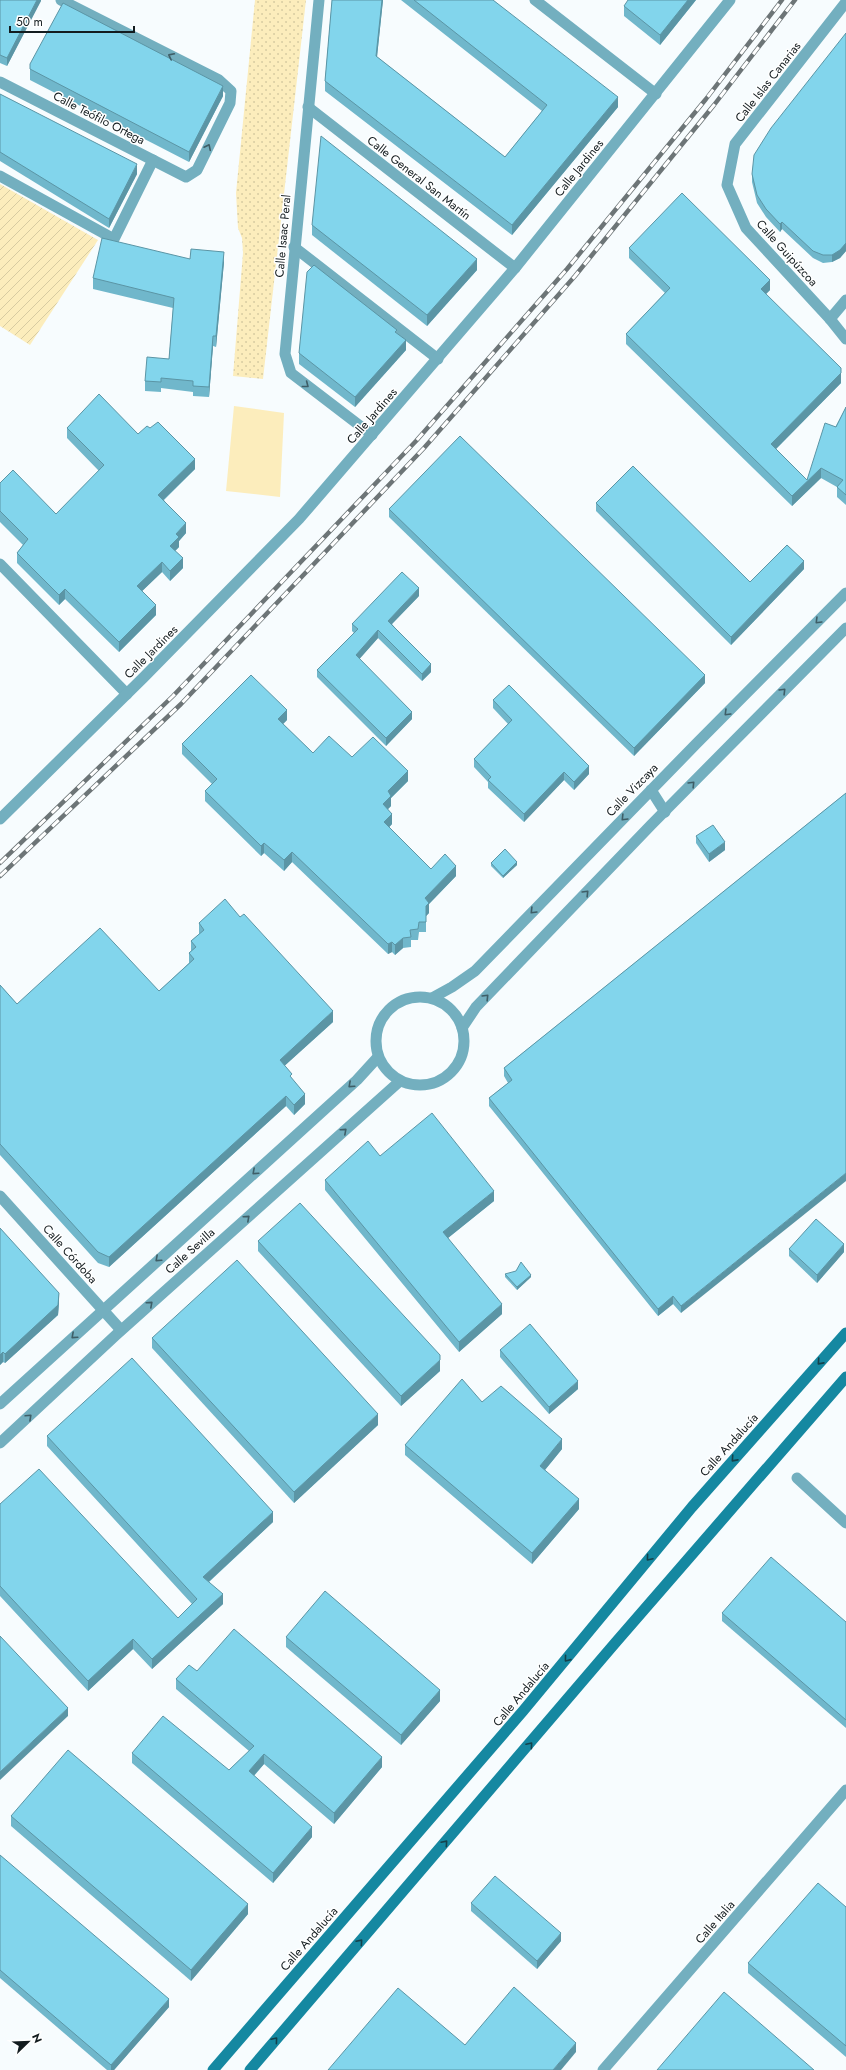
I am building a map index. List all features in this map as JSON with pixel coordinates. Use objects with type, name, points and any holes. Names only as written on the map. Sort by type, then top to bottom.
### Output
[{"type":"main road","name":"Calle Andalucía","points":[[213,2070],[524,1712],[692,1507],[846,1333]]},
{"type":"main road","points":[[250,2070],[616,1642],[846,1377]]},
{"type":"street","name":"Calle Teófilo Ortega","points":[[0,82],[186,177],[197,170],[230,103],[231,91],[219,80],[61,0]]},
{"type":"street","name":"Calle Isaac Peral","points":[[319,0],[294,247],[285,354],[291,373],[372,435]]},
{"type":"street","points":[[535,0],[656,94]]},
{"type":"street","name":"Calle Jardines","points":[[0,819],[127,694],[299,519],[515,268],[730,0]]},
{"type":"street","name":"Calle Islas Canarias","points":[[727,185],[735,144],[846,2]]},
{"type":"street","name":"Calle General San Martín","points":[[308,107],[515,268]]},
{"type":"street","points":[[0,176],[114,239],[153,160]]},
{"type":"street","name":"Calle Guipúzcoa","points":[[727,185],[746,228],[844,335]]},
{"type":"street","points":[[294,247],[438,359]]},
{"type":"street","points":[[830,319],[846,300]]},
{"type":"street","points":[[0,564],[127,694]]},
{"type":"street","name":"Calle Vizcaya","points":[[432,998],[452,987],[475,971],[651,790],[846,594]]},
{"type":"street","points":[[462,1028],[476,1007],[846,628]]},
{"type":"street","points":[[651,790],[665,812]]},
{"type":"street","points":[[409,998],[432,998],[450,1008],[458,1018],[462,1028],[464,1039],[462,1054],[458,1063],[446,1077],[436,1082],[420,1085],[400,1081],[384,1067],[378,1057],[376,1035],[379,1023],[388,1009],[400,1001],[409,998]]},
{"type":"street","name":"Calle Sevilla","points":[[0,1404],[357,1080],[378,1057]]},
{"type":"street","name":"Calle Sevilla","points":[[0,1443],[121,1330],[400,1081]]},
{"type":"street","name":"Calle Córdoba","points":[[0,1196],[121,1330]]},
{"type":"street","points":[[796,1478],[846,1523]]},
{"type":"street","name":"Calle Italia","points":[[603,2070],[846,1790]]},
{"type":"shaded area","points":[[255,0],[306,0],[263,379],[233,376],[243,253],[242,238],[238,228],[236,193]]},
{"type":"shaded area","points":[[0,184],[98,240],[30,345],[0,326]]},
{"type":"shaded area","points":[[234,406],[284,413],[280,497],[226,491]]},
{"type":"building","points":[[0,0],[37,0],[7,58],[0,55]]},
{"type":"building","points":[[332,0],[382,0],[376,56],[505,157],[547,105],[414,0],[493,0],[618,97],[512,225],[325,81]]},
{"type":"building","points":[[628,0],[688,0],[660,35],[624,6]]},
{"type":"building","points":[[63,3],[223,86],[189,152],[30,69],[30,64]]},
{"type":"building","points":[[846,33],[846,243],[840,250],[832,255],[823,255],[813,251],[782,222],[780,224],[766,209],[757,195],[752,174],[754,155],[771,128]]},
{"type":"building","points":[[0,94],[137,164],[109,219],[0,152]]},
{"type":"building","points":[[321,136],[477,259],[427,315],[312,225]]},
{"type":"building","points":[[682,193],[770,280],[761,289],[841,368],[841,373],[771,444],[807,480],[825,423],[836,427],[846,407],[846,495],[837,487],[843,480],[821,468],[792,496],[626,334],[670,288],[629,248]]},
{"type":"building","points":[[102,238],[190,259],[191,249],[224,252],[216,336],[213,336],[209,387],[193,386],[193,381],[161,378],[161,382],[145,381],[147,357],[169,359],[174,298],[93,278]]},
{"type":"building","points":[[314,265],[397,330],[395,332],[406,340],[355,397],[299,353],[307,272]]},
{"type":"building","points":[[99,394],[138,434],[147,426],[150,428],[158,422],[195,459],[158,495],[186,523],[176,534],[179,537],[170,546],[183,558],[170,571],[162,562],[137,586],[156,605],[119,642],[65,589],[59,595],[17,553],[28,539],[0,511],[0,483],[13,470],[56,514],[104,465],[67,428]]},
{"type":"building","points":[[460,436],[705,675],[634,748],[389,509]]},
{"type":"building","points":[[633,466],[750,582],[787,545],[804,561],[731,637],[596,503]]},
{"type":"building","points":[[402,572],[419,588],[388,621],[431,664],[422,674],[378,630],[356,655],[412,712],[386,738],[317,670],[358,629],[352,624]]},
{"type":"building","points":[[251,675],[287,710],[278,719],[313,753],[329,736],[352,757],[373,737],[408,771],[388,791],[391,796],[383,804],[392,814],[384,822],[431,869],[445,854],[456,866],[425,898],[429,903],[426,906],[426,922],[419,922],[418,929],[410,930],[411,937],[403,938],[395,945],[392,942],[388,944],[292,852],[284,860],[264,843],[261,846],[205,791],[217,779],[182,744]]},
{"type":"building","points":[[509,685],[589,766],[574,782],[564,772],[524,814],[488,780],[491,777],[474,759],[512,720],[493,700]]},
{"type":"building","points":[[846,793],[846,1173],[681,1306],[673,1296],[658,1309],[489,1098],[512,1080],[504,1068]]},
{"type":"building","points":[[713,825],[725,842],[709,854],[696,836]]},
{"type":"building","points":[[505,849],[517,862],[503,876],[491,863]]},
{"type":"building","points":[[225,899],[240,917],[244,914],[333,1011],[280,1060],[292,1074],[290,1076],[305,1094],[294,1105],[286,1096],[109,1257],[98,1252],[0,1144],[0,985],[17,1004],[100,928],[159,991],[194,959],[189,953],[196,947],[191,941],[204,930],[199,923]]},
{"type":"building","points":[[432,1113],[494,1191],[443,1232],[502,1304],[459,1342],[325,1180],[368,1141],[380,1156]]},
{"type":"building","points":[[300,1203],[440,1355],[440,1360],[401,1396],[258,1241]]},
{"type":"building","points":[[816,1219],[844,1244],[817,1275],[789,1249]]},
{"type":"building","points":[[0,1228],[59,1293],[58,1305],[5,1354],[3,1352],[0,1355]]},
{"type":"building","points":[[237,1260],[378,1414],[294,1492],[152,1338]]},
{"type":"building","points":[[521,1262],[531,1275],[517,1287],[505,1274],[516,1271]]},
{"type":"building","points":[[530,1324],[578,1381],[549,1407],[500,1350]]},
{"type":"building","points":[[132,1358],[273,1512],[203,1577],[223,1594],[152,1659],[133,1639],[88,1681],[0,1586],[0,1504],[39,1469],[178,1618],[197,1599],[47,1436]]},
{"type":"building","points":[[462,1379],[482,1402],[501,1386],[562,1439],[540,1466],[579,1499],[532,1553],[405,1445]]},
{"type":"building","points":[[771,1557],[846,1622],[846,1720],[722,1613]]},
{"type":"building","points":[[325,1591],[440,1690],[401,1735],[286,1637]]},
{"type":"building","points":[[234,1629],[382,1757],[334,1813],[264,1754],[249,1771],[312,1827],[273,1873],[132,1753],[163,1716],[229,1770],[254,1746],[176,1679],[189,1665],[197,1671]]},
{"type":"building","points":[[0,1636],[68,1708],[0,1772]]},
{"type":"building","points":[[68,1750],[248,1904],[191,1970],[11,1816]]},
{"type":"building","points":[[0,1855],[169,1999],[111,2065],[0,1970]]},
{"type":"building","points":[[495,1876],[561,1933],[537,1961],[471,1903]]},
{"type":"building","points":[[818,1883],[846,1907],[846,2046],[748,1963]]},
{"type":"building","points":[[514,1987],[576,2043],[553,2070],[328,2070],[398,1988],[465,2045]]},
{"type":"building","points":[[724,1992],[814,2070],[657,2070]]},
{"type":"railway","points":[[0,863],[173,696],[416,441],[567,269],[706,99],[782,0]]},
{"type":"railway","points":[[0,876],[181,704],[424,448],[575,276],[714,105],[795,0]]}]
